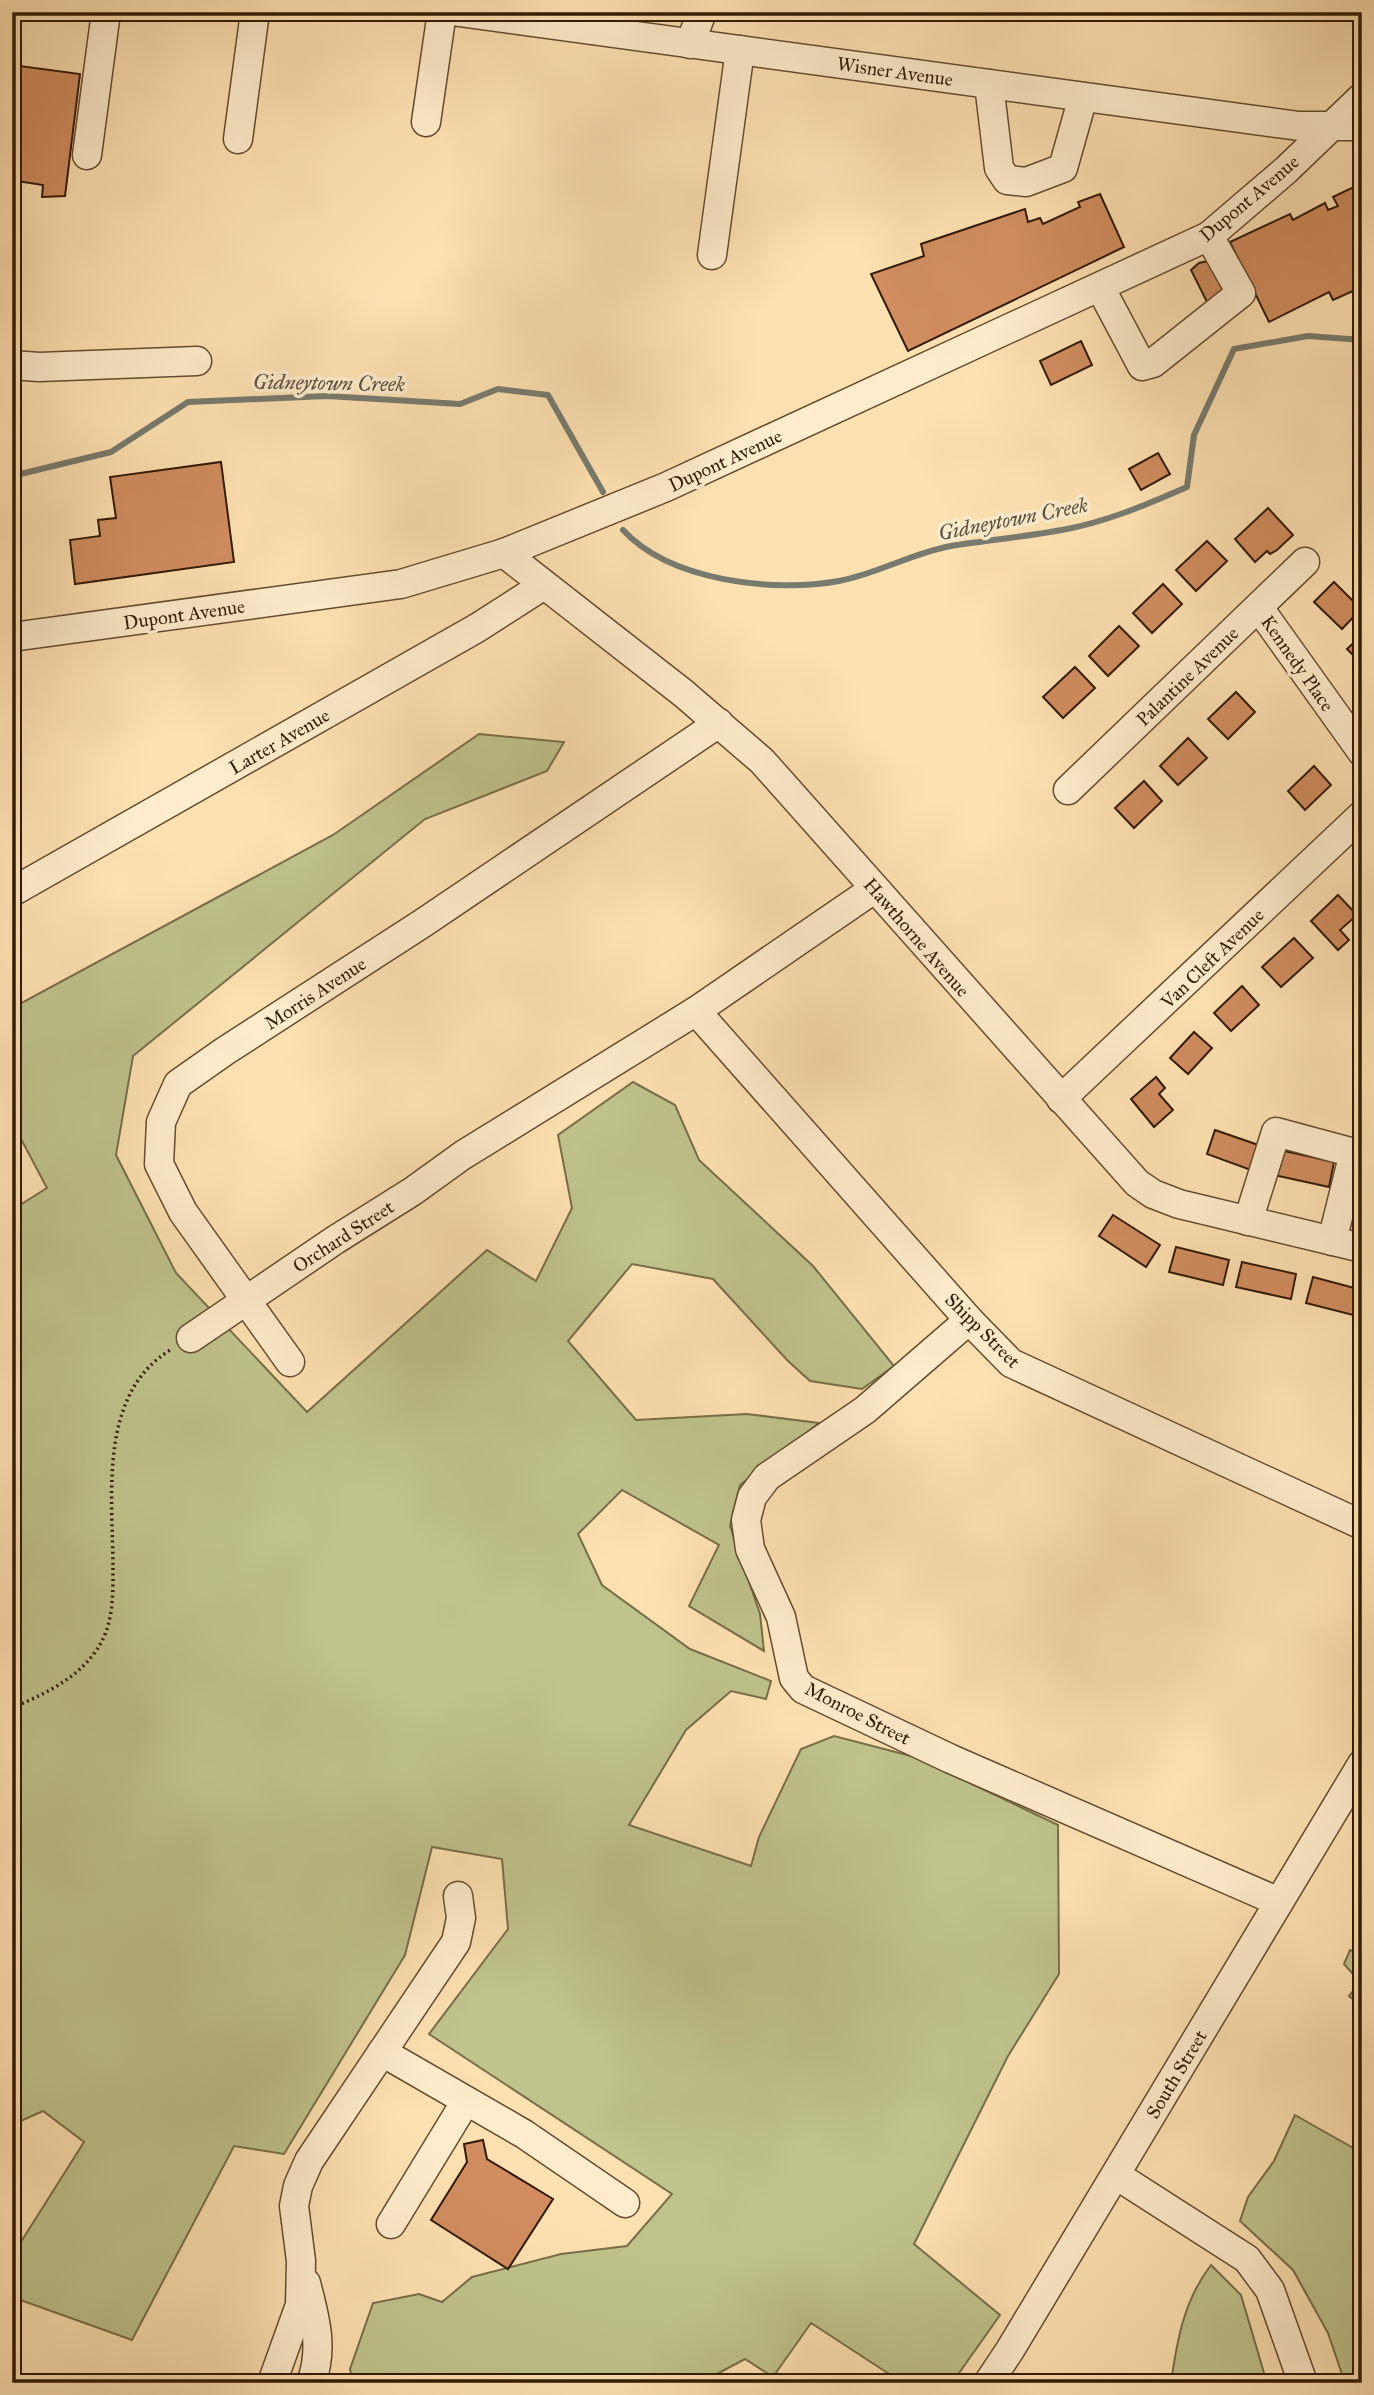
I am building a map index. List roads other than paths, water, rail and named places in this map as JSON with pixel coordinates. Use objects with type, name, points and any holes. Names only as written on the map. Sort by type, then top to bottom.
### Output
[{"type":"street","points":[[87,155],[106,12]]},
{"type":"street","points":[[238,139],[255,12]]},
{"type":"street","points":[[426,122],[442,12]]},
{"type":"street","name":"Wisner Avenue","points":[[459,12],[1299,126],[1362,126]]},
{"type":"street","points":[[690,44],[702,12]]},
{"type":"street","points":[[712,255],[740,50]]},
{"type":"street","points":[[989,84],[999,167],[1007,180],[1026,182],[1063,168],[1083,97]]},
{"type":"street","name":"Dupont Avenue","points":[[12,638],[401,584],[504,553],[666,487],[1209,236],[1362,97]]},
{"type":"street","points":[[1100,287],[1142,366],[1153,363],[1241,293],[1209,236]]},
{"type":"street","points":[[12,365],[39,368],[197,361]]},
{"type":"street","name":"Hawthorne Avenue","points":[[504,553],[719,723],[791,790],[874,889],[1138,1183],[1153,1194],[1179,1204],[1362,1248]]},
{"type":"street","name":"Palantine Avenue","points":[[1069,790],[1305,562]]},
{"type":"street","name":"Larter Avenue","points":[[12,892],[477,628],[544,585]]},
{"type":"street","name":"Kennedy Place","points":[[1259,608],[1362,752]]},
{"type":"street","name":"Morris Avenue","points":[[290,1362],[183,1212],[159,1164],[161,1122],[178,1084],[719,723]]},
{"type":"street","name":"Van Cleft Avenue","points":[[1061,1099],[1362,816]]},
{"type":"street","name":"Orchard Street","points":[[191,1338],[414,1191],[463,1155],[696,1011],[874,889]]},
{"type":"street","name":"Shipp Street","points":[[696,1011],[969,1320],[1023,1371],[1362,1525]]},
{"type":"street","points":[[1248,1221],[1276,1132],[1354,1153],[1332,1241]]},
{"type":"street","name":"Monroe Street","points":[[969,1320],[865,1410],[767,1477],[752,1497],[746,1520],[750,1549],[781,1617],[793,1678],[803,1689],[951,1759],[1279,1902]]},
{"type":"street","name":"South Street","points":[[988,2383],[1362,1764]]},
{"type":"street","points":[[272,2383],[300,2305],[301,2262],[295,2206],[298,2186],[309,2161],[456,1942],[461,1917],[458,1896]]},
{"type":"street","points":[[382,2052],[524,2134],[625,2203]]},
{"type":"street","points":[[391,2224],[466,2101]]},
{"type":"street","points":[[1116,2175],[1247,2259],[1270,2290],[1303,2383]]},
{"type":"street","points":[[301,2262],[319,2332],[318,2365],[311,2383]]},
{"type":"waterway","name":"Gidneytown Creek","points":[[623,530],[643,547],[667,561],[695,572],[754,584],[784,585],[839,581],[937,549],[1078,527],[1126,512],[1187,487],[1194,435],[1234,349],[1308,336],[1362,340]]},
{"type":"waterway","name":"Gidneytown Creek","points":[[12,476],[111,452],[188,402],[327,396],[460,404],[498,389],[548,395],[603,492]]}]
